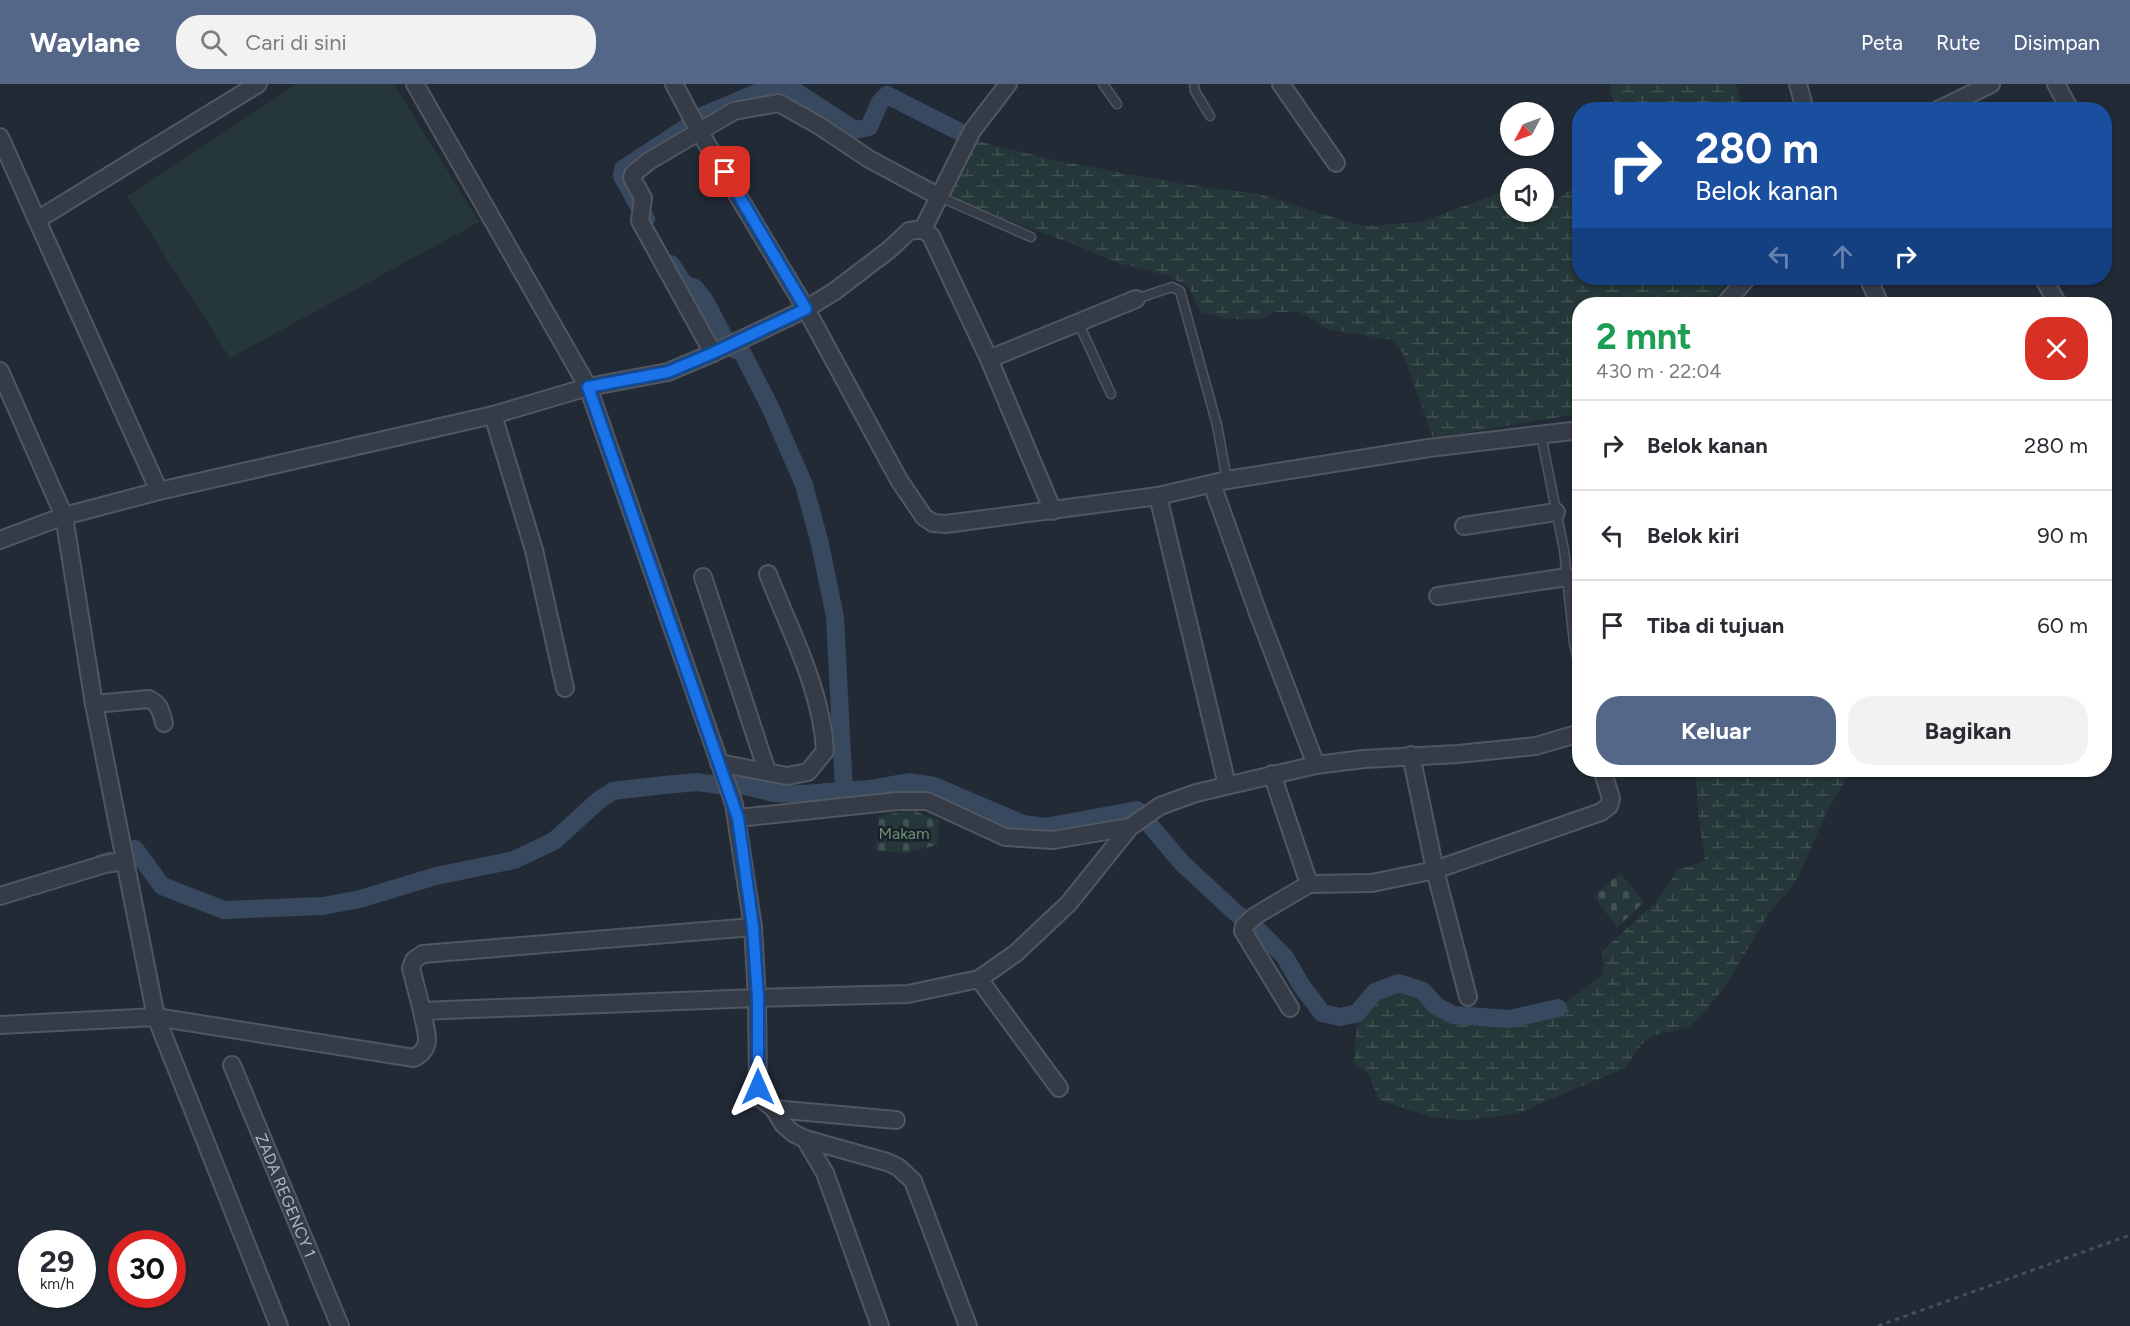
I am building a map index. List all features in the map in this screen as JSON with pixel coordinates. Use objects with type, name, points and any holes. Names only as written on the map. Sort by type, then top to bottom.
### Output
[{"type":"street","points":[[37,219],[258,84]]},
{"type":"street","points":[[415,84],[588,387],[736,811],[753,927],[758,998],[760,1098],[774,1109],[783,1124],[793,1133],[805,1139],[887,1162],[898,1167],[913,1181],[968,1326]]},
{"type":"street","points":[[674,84],[699,131],[806,309],[886,456],[924,517],[933,523],[946,524],[1158,496],[1219,482],[1429,448],[1572,431]]},
{"type":"street","points":[[1281,84],[1336,163]]},
{"type":"street","points":[[1798,84],[1803,102]]},
{"type":"street","points":[[1969,102],[1991,84]]},
{"type":"street","points":[[2056,84],[2066,102]]},
{"type":"street","points":[[922,229],[972,131],[1000,87]]},
{"type":"street","points":[[713,353],[640,221],[643,198],[632,178],[633,174],[649,161],[734,111],[779,103],[818,125],[869,159],[938,196]]},
{"type":"street","points":[[0,137],[159,491]]},
{"type":"street","points":[[0,540],[64,516],[159,491],[493,415],[588,387],[668,372],[806,309],[835,291],[890,249],[909,231],[922,229]]},
{"type":"street","points":[[922,229],[931,237],[989,358],[1053,511]]},
{"type":"street","points":[[1731,297],[1741,285]]},
{"type":"street","points":[[989,358],[1136,299]]},
{"type":"street","points":[[0,371],[64,516],[94,704],[156,1017],[279,1326]]},
{"type":"street","points":[[493,415],[534,550],[565,688]]},
{"type":"street","points":[[1219,482],[1258,613],[1316,765]]},
{"type":"street","points":[[1158,496],[1227,785]]},
{"type":"street","points":[[1464,526],[1556,512]]},
{"type":"street","points":[[719,763],[787,776],[808,772],[825,751],[824,725],[806,671],[768,574]]},
{"type":"street","points":[[703,577],[767,771]]},
{"type":"street","points":[[1438,596],[1567,577]]},
{"type":"street","points":[[94,704],[149,699],[157,702],[164,723]]},
{"type":"street","points":[[422,1011],[908,994],[979,979],[1016,953],[1069,903],[1137,822],[1160,806],[1177,799],[1316,765],[1364,759],[1458,754],[1536,746],[1572,735]]},
{"type":"street","points":[[1411,755],[1434,870],[1468,997]]},
{"type":"street","points":[[1272,774],[1309,885]]},
{"type":"street","points":[[1290,1008],[1243,931],[1249,921],[1309,885],[1372,883],[1434,870],[1601,812],[1610,807],[1611,798],[1604,777]]},
{"type":"street","points":[[736,811],[927,801],[1005,837],[1053,840],[1137,822]]},
{"type":"street","points":[[0,896],[105,864],[124,861]]},
{"type":"street","points":[[0,1025],[156,1017],[414,1058],[424,1053],[428,1044],[411,968],[414,960],[423,954],[753,927]]},
{"type":"street","points":[[979,979],[1059,1088]]},
{"type":"street","name":"ZADA REGENCY 1","points":[[232,1065],[340,1326]]},
{"type":"street","points":[[774,1109],[896,1120]]},
{"type":"street","points":[[805,1139],[825,1173],[880,1326]]},
{"type":"lane","points":[[1103,84],[1117,104]]},
{"type":"lane","points":[[1194,84],[1195,91],[1210,116]]},
{"type":"lane","points":[[938,196],[1031,237]]},
{"type":"lane","points":[[1136,299],[1172,287],[1180,291],[1216,424],[1219,482]]},
{"type":"lane","points":[[1078,322],[1111,394]]},
{"type":"lane","points":[[1542,435],[1567,577],[1572,624]]},
{"type":"path","points":[[1878,1326],[2130,1235]]},
{"type":"green space","points":[[296,84],[394,84],[479,222],[230,358],[127,196]]},
{"type":"green space","points":[[1609,84],[1736,84],[1741,102],[1614,102]]},
{"type":"green space","points":[[974,140],[1054,160],[1177,183],[1259,194],[1362,226],[1421,222],[1500,193],[1500,222],[1554,222],[1554,202],[1572,189],[1572,285],[1725,285],[1715,297],[1572,297],[1572,415],[1439,437],[1432,436],[1403,353],[1392,340],[1327,329],[1300,312],[1272,312],[1263,319],[1228,319],[1200,312],[1189,287],[1166,275],[1121,264],[957,200],[950,195],[958,169]]},
{"type":"green space","points":[[1696,777],[1847,777],[1826,814],[1798,877],[1771,910],[1725,986],[1701,1016],[1687,1028],[1652,1036],[1641,1045],[1625,1068],[1516,1114],[1467,1120],[1433,1118],[1379,1100],[1368,1073],[1354,1065],[1357,1019],[1379,996],[1400,990],[1421,1000],[1433,1014],[1452,1022],[1511,1024],[1559,1013],[1558,1008],[1603,974],[1602,951],[1654,904],[1678,870],[1705,861],[1698,813]]},
{"type":"green space","name":"Makam","points":[[912,810],[939,820],[937,845],[906,853],[875,851],[879,816]]},
{"type":"green space","points":[[1620,873],[1644,902],[1617,928],[1594,896]]},
{"type":"waterway","points":[[702,116],[778,84]]},
{"type":"waterway","points":[[784,84],[855,130],[869,127],[880,102],[887,95],[962,133]]},
{"type":"waterway","points":[[646,219],[622,176],[623,169],[690,125]]},
{"type":"waterway","points":[[671,264],[684,284],[695,288],[705,301],[723,335]]},
{"type":"waterway","points":[[734,349],[742,352],[771,409],[804,485],[820,544],[835,617],[844,792]]},
{"type":"waterway","points":[[135,849],[162,886],[224,910],[323,906],[360,899],[436,876],[514,860],[554,841],[599,800],[613,791],[697,782],[745,786],[774,793],[803,794],[869,789],[909,782],[934,786],[1023,824],[1045,827],[1137,810],[1182,863],[1285,957],[1301,985],[1322,1013],[1340,1017],[1357,1013],[1375,992],[1399,983],[1423,991],[1436,1006],[1453,1015],[1510,1019],[1558,1008]]},
{"type":"waterway","points":[[97,858],[110,854]]},
{"type":"route","points":[[725,172],[806,309],[668,372],[588,387],[738,818],[753,927],[758,998],[758,1087]]}]
